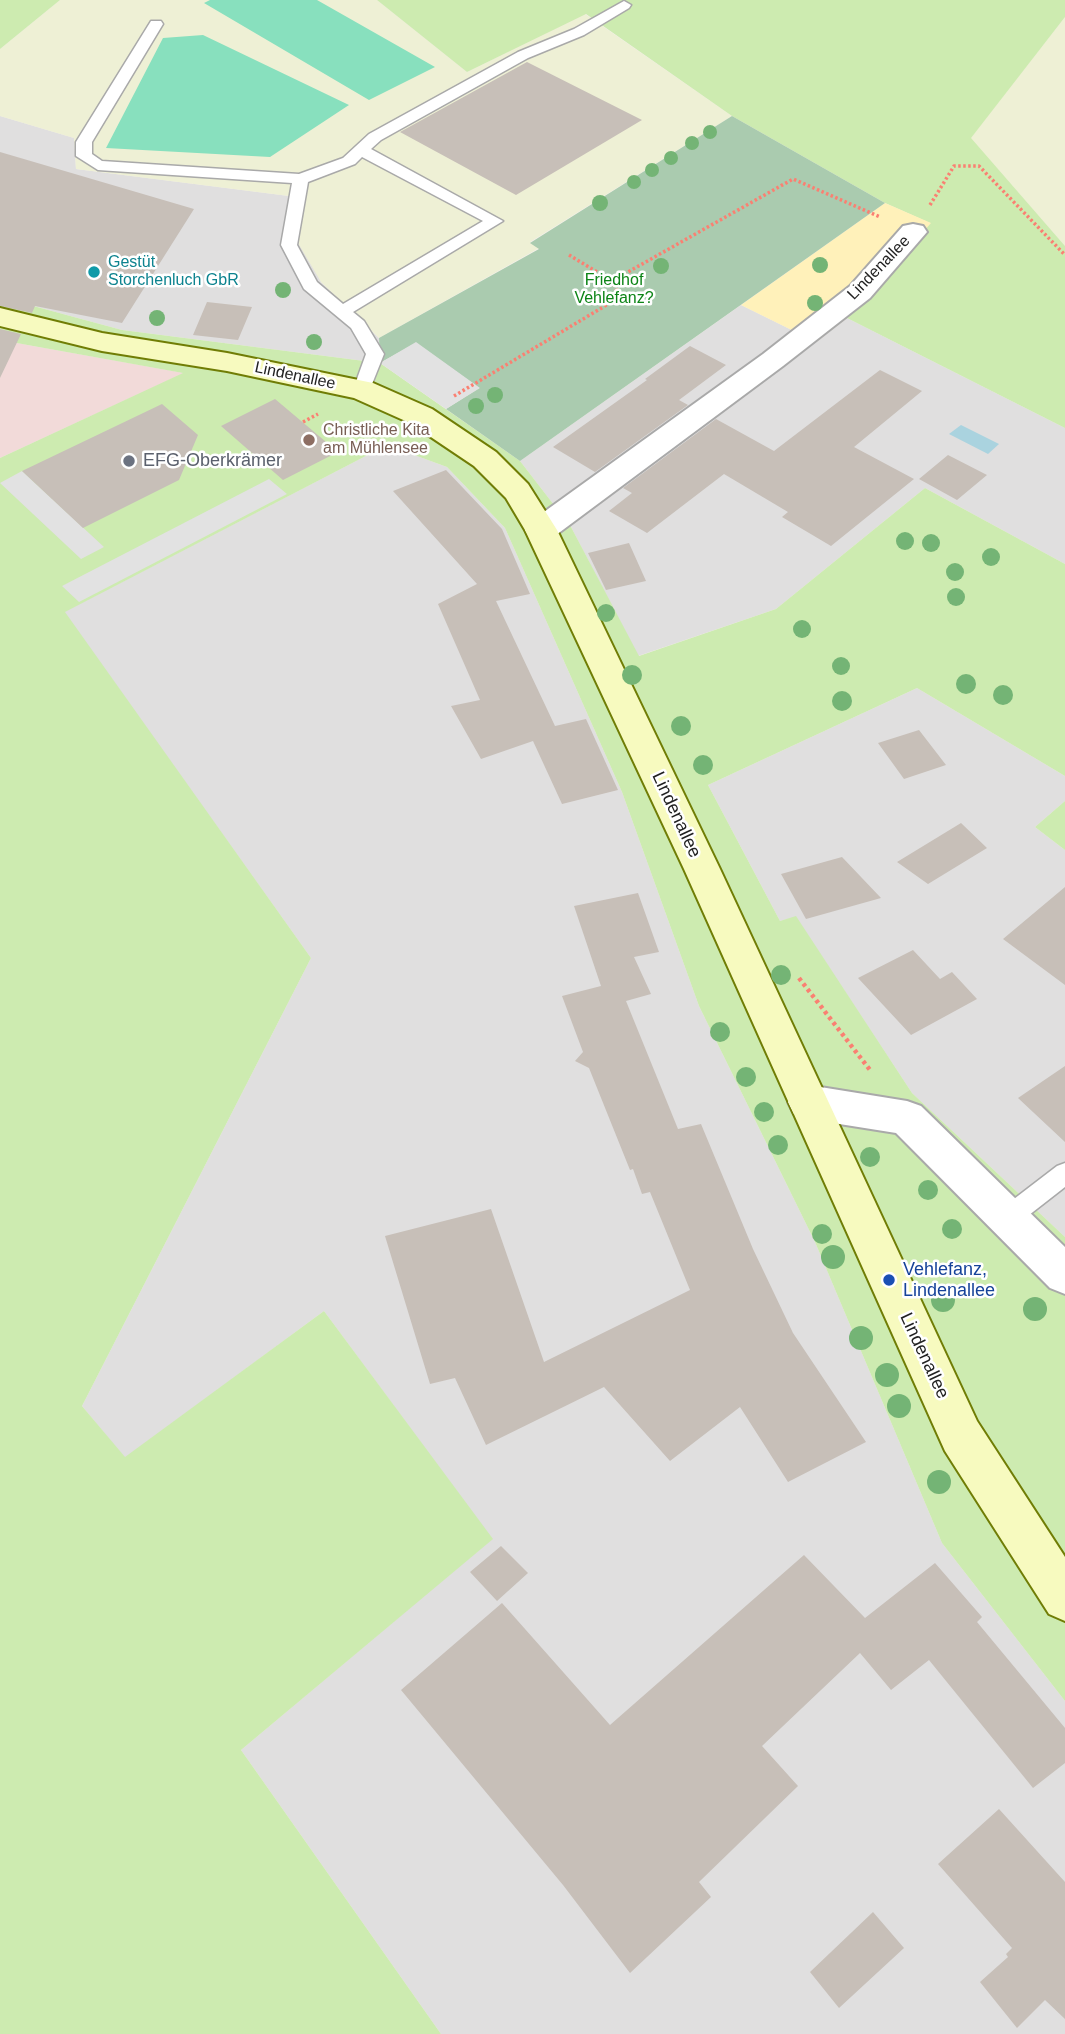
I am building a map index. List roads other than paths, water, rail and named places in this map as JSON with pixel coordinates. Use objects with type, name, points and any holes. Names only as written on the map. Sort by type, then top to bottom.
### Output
[{"type":"main road","name":"Lindenallee","points":[[0,317],[102,342],[227,362],[362,390],[421,416],[485,458],[517,491],[541,530],[708,881],[961,1436],[1065,1598]]},
{"type":"street","name":"Lindenallee","points":[[541,530],[762,368],[860,292],[913,232]]},
{"type":"street","points":[[808,1101],[907,1118],[1065,1275]]},
{"type":"lane","points":[[156,24],[83,142],[84,156],[98,165],[302,179],[349,161],[386,130],[523,55],[579,32],[624,5]]},
{"type":"lane","points":[[342,312],[495,221],[361,150]]},
{"type":"lane","points":[[302,179],[289,245],[310,285],[358,325],[375,354],[362,390]]},
{"type":"lane","points":[[1006,1219],[1065,1173]]},
{"type":"water","points":[[961,425],[999,444],[988,454],[949,434]]},
{"type":"place","name":"Gestüt Storchenluch GbR","points":[[94,272]]},
{"type":"place","name":"Christliche Kita am Mühlensee","points":[[309,440]]},
{"type":"place","name":"EFG-Oberkrämer","points":[[129,461]]},
{"type":"place","name":"Vehlefanz, Lindenallee","points":[[889,1280]]},
{"type":"park label","name":"Friedhof Vehlefanz?","points":[[614,290]]}]
